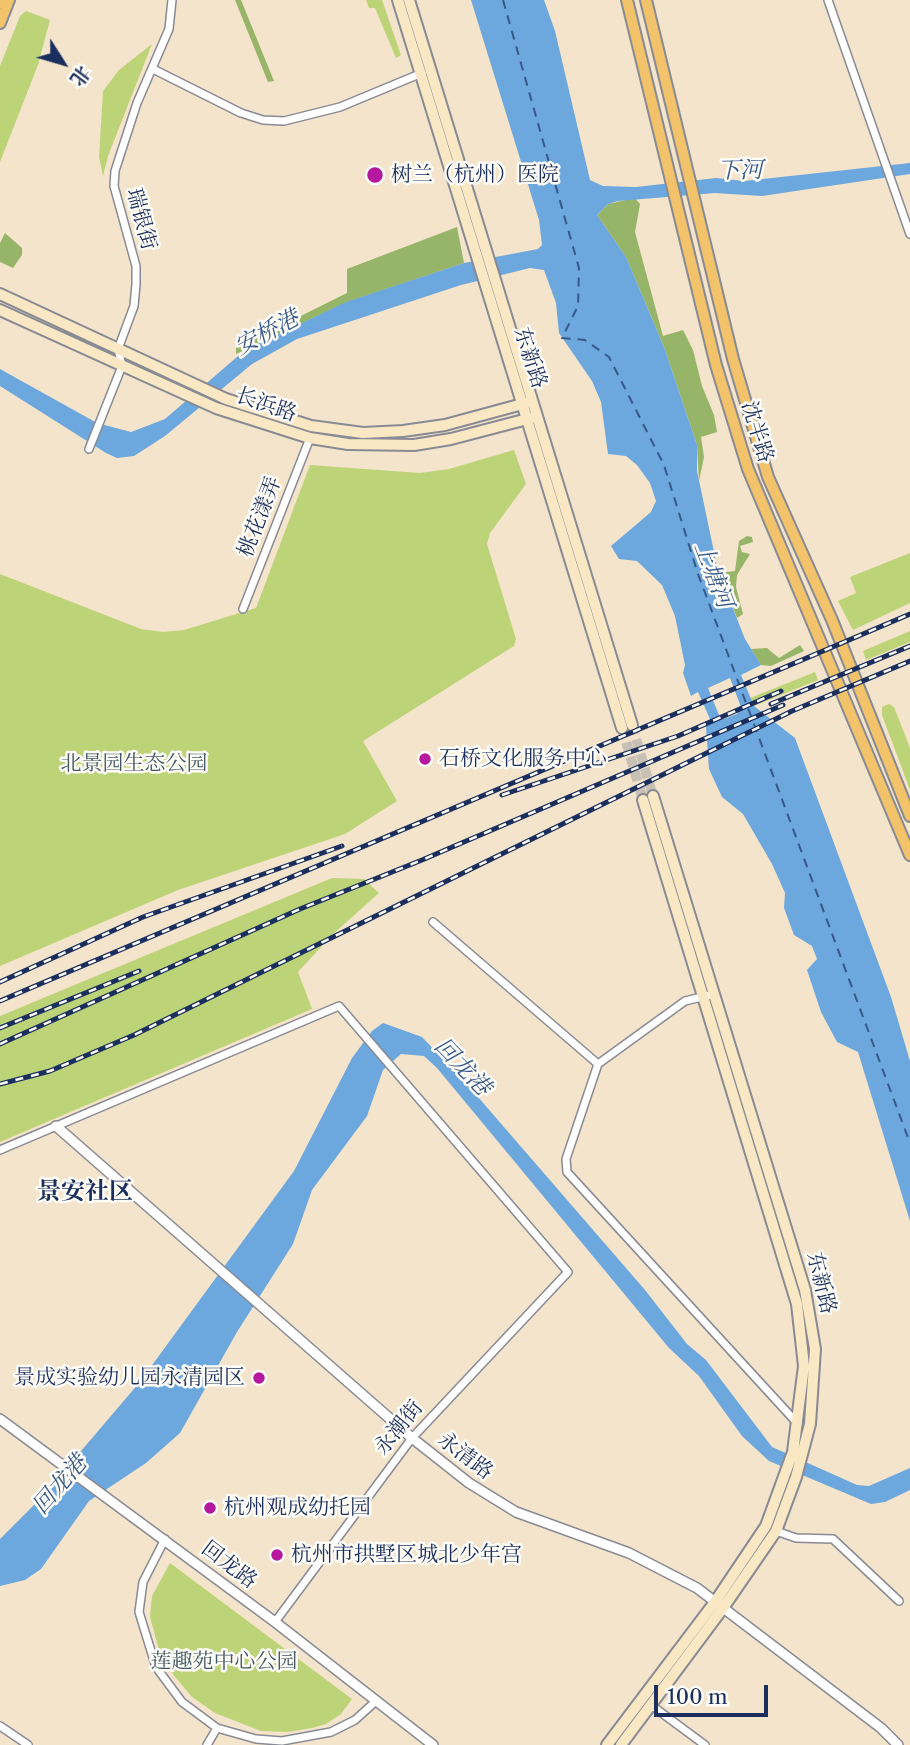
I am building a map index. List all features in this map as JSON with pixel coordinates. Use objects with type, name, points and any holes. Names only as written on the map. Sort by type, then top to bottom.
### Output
[{"type":"main road","points":[[0,23],[9,0]]},
{"type":"main road","name":"东新路","points":[[398,0],[427,72]]},
{"type":"main road","name":"东新路","points":[[409,0],[427,72],[627,727]]},
{"type":"main road","name":"沈半路","points":[[627,0],[716,365],[748,469],[910,855]]},
{"type":"main road","name":"沈半路","points":[[646,0],[733,359],[768,477],[832,620],[910,816]]},
{"type":"main road","name":"长浜路","points":[[0,294],[236,403],[290,422],[363,433],[445,425],[529,402]]},
{"type":"main road","name":"长浜路","points":[[0,310],[232,415],[310,438],[348,444],[414,444],[451,439],[533,417]]},
{"type":"main road","name":"东新路","points":[[607,1745],[776,1531],[791,1475],[810,1424],[814,1385],[813,1327],[805,1290],[648,798]]},
{"type":"main road","name":"东新路","points":[[709,995],[797,1304],[804,1366],[798,1453]]},
{"type":"main road","name":"东新路","points":[[621,1745],[719,1605],[766,1526],[791,1475]]},
{"type":"street","name":"瑞银街","points":[[118,349],[134,306],[136,266],[114,186],[115,171],[137,103],[172,17],[172,0]]},
{"type":"street","points":[[828,0],[910,234]]},
{"type":"street","points":[[153,69],[241,113],[263,120],[284,121],[340,107],[427,72]]},
{"type":"street","points":[[89,449],[122,366],[118,349]]},
{"type":"street","name":"桃花漾弄","points":[[243,609],[310,438]]},
{"type":"street","points":[[433,922],[598,1064]]},
{"type":"street","points":[[709,995],[685,1001],[598,1064],[566,1159],[567,1171],[799,1424]]},
{"type":"street","name":"永潮街","points":[[56,1126],[339,1006],[568,1272],[412,1438],[275,1622]]},
{"type":"street","points":[[0,1150],[56,1126]]},
{"type":"street","name":"永清路","points":[[56,1126],[412,1438],[469,1483],[516,1512],[663,1568],[719,1605],[881,1728],[898,1745]]},
{"type":"street","name":"回龙路","points":[[0,1419],[165,1539],[433,1745]]},
{"type":"street","points":[[776,1531],[796,1538],[833,1539],[899,1601]]},
{"type":"street","points":[[165,1539],[143,1582],[139,1612],[145,1640],[167,1685],[182,1702],[217,1728],[256,1739],[282,1741],[331,1732],[355,1720],[376,1701]]},
{"type":"street","points":[[651,1705],[705,1745]]},
{"type":"street","points":[[0,1726],[27,1745]]},
{"type":"street","points":[[207,1745],[217,1728]]},
{"type":"green space","points":[[235,0],[241,0],[274,81],[268,82]]},
{"type":"green space","points":[[366,0],[382,0],[401,55],[396,58],[375,8],[369,8]]},
{"type":"green space","points":[[26,11],[50,20],[38,65],[0,162],[0,66],[20,16]]},
{"type":"green space","points":[[152,44],[108,156],[103,176],[99,157],[103,91],[119,70]]},
{"type":"green space","points":[[635,198],[640,204],[635,232],[663,336],[683,330],[693,350],[702,386],[714,415],[717,432],[701,437],[704,457],[699,481],[697,445],[664,347],[626,257],[597,215],[608,204]]},
{"type":"green space","points":[[457,227],[464,263],[347,302],[236,354],[236,348],[347,293],[347,269]]},
{"type":"green space","points":[[5,233],[22,248],[22,255],[13,268],[0,262],[0,243]]},
{"type":"green space","name":"北景园生态公园","points":[[514,450],[526,484],[490,533],[487,544],[516,639],[514,646],[363,741],[397,801],[345,834],[178,890],[0,966],[0,574],[141,629],[163,632],[184,630],[256,608],[310,465],[420,473],[449,469]]},
{"type":"green space","points":[[747,536],[752,537],[753,542],[740,546],[742,552],[750,554],[737,575],[736,587],[743,614],[737,618],[719,573],[735,571],[739,541]]},
{"type":"green space","points":[[910,553],[910,603],[853,630],[838,601],[856,593],[850,577]]},
{"type":"green space","points":[[910,631],[910,642],[866,660],[863,651]]},
{"type":"green space","points":[[800,645],[804,651],[771,666],[761,665],[751,649],[767,648],[779,658]]},
{"type":"green space","points":[[815,672],[818,680],[754,706],[750,698]]},
{"type":"green space","points":[[889,704],[894,707],[910,748],[910,790],[882,715],[882,707]]},
{"type":"green space","points":[[332,878],[364,879],[379,893],[332,935],[298,972],[312,1009],[0,1142],[0,1016]]},
{"type":"green space","name":"莲趣苑中心公园","points":[[170,1563],[352,1699],[341,1714],[326,1724],[312,1728],[288,1732],[261,1731],[215,1713],[192,1697],[162,1661],[150,1617],[152,1596]]},
{"type":"water","name":"上塘河","points":[[471,0],[544,0],[555,31],[590,180],[603,186],[636,187],[716,178],[744,181],[910,163],[910,174],[762,196],[715,193],[618,201],[608,204],[597,215],[626,257],[664,347],[697,445],[697,471],[718,571],[745,639],[761,665],[741,675],[754,706],[795,738],[891,997],[910,1061],[910,1221],[858,1052],[837,1042],[821,1012],[807,970],[817,959],[812,946],[794,935],[784,908],[785,893],[772,864],[743,814],[722,797],[709,769],[706,727],[710,719],[698,692],[691,696],[683,673],[685,665],[675,616],[662,585],[637,561],[619,559],[611,546],[651,512],[656,501],[650,483],[637,465],[626,456],[608,454],[601,402],[592,381],[559,333],[556,303],[544,270],[530,268],[461,285],[297,339],[252,364],[165,436],[134,456],[117,458],[106,453],[0,386],[0,369],[97,423],[131,432],[165,419],[245,350],[346,302],[464,263],[538,249],[542,245],[539,220]],"holes":[[[730,678],[741,707],[737,714],[724,719],[719,715],[708,688]]]},
{"type":"water","name":"回龙港","points":[[383,1023],[422,1037],[465,1082],[645,1290],[687,1344],[706,1360],[772,1447],[857,1485],[869,1486],[910,1468],[910,1490],[885,1502],[871,1504],[769,1461],[742,1436],[699,1376],[669,1348],[437,1068],[424,1056],[401,1054],[383,1070],[367,1116],[312,1190],[293,1244],[237,1332],[180,1433],[146,1463],[89,1501],[41,1569],[25,1580],[0,1586],[0,1539],[41,1498],[139,1383],[294,1171],[352,1058],[372,1031]]},
{"type":"ferry route","points":[[503,0],[579,268],[578,306],[562,338],[585,340],[609,357],[664,465],[698,574],[910,1143]]},
{"type":"tunnel","points":[[632,725],[653,796]]},
{"type":"tunnel","points":[[622,728],[643,800]]},
{"type":"railway","points":[[0,1001],[910,614]]},
{"type":"railway","points":[[771,704],[910,646]]},
{"type":"railway","points":[[0,1084],[50,1071],[134,1035],[792,711],[910,661]]},
{"type":"railway","points":[[502,795],[678,736],[781,691]]},
{"type":"railway","points":[[0,1044],[300,909],[422,860],[783,705]]},
{"type":"railway","points":[[0,982],[143,917],[342,846]]},
{"type":"railway","points":[[0,1028],[139,971]]},
{"type":"place","name":"树兰（杭州）医院","points":[[375,175]]},
{"type":"place","name":"石桥文化服务中心","points":[[425,759]]},
{"type":"place","name":"景成实验幼儿园永清园区","points":[[259,1378]]},
{"type":"place","name":"杭州观成幼托园","points":[[210,1508]]},
{"type":"place","name":"杭州市拱墅区城北少年宫","points":[[277,1555]]},
{"type":"district","name":"景安社区","points":[[85,1192]]},
{"type":"water label","name":"下河","points":[[740,171]]},
{"type":"water label","name":"安桥港","points":[[267,333]]}]
